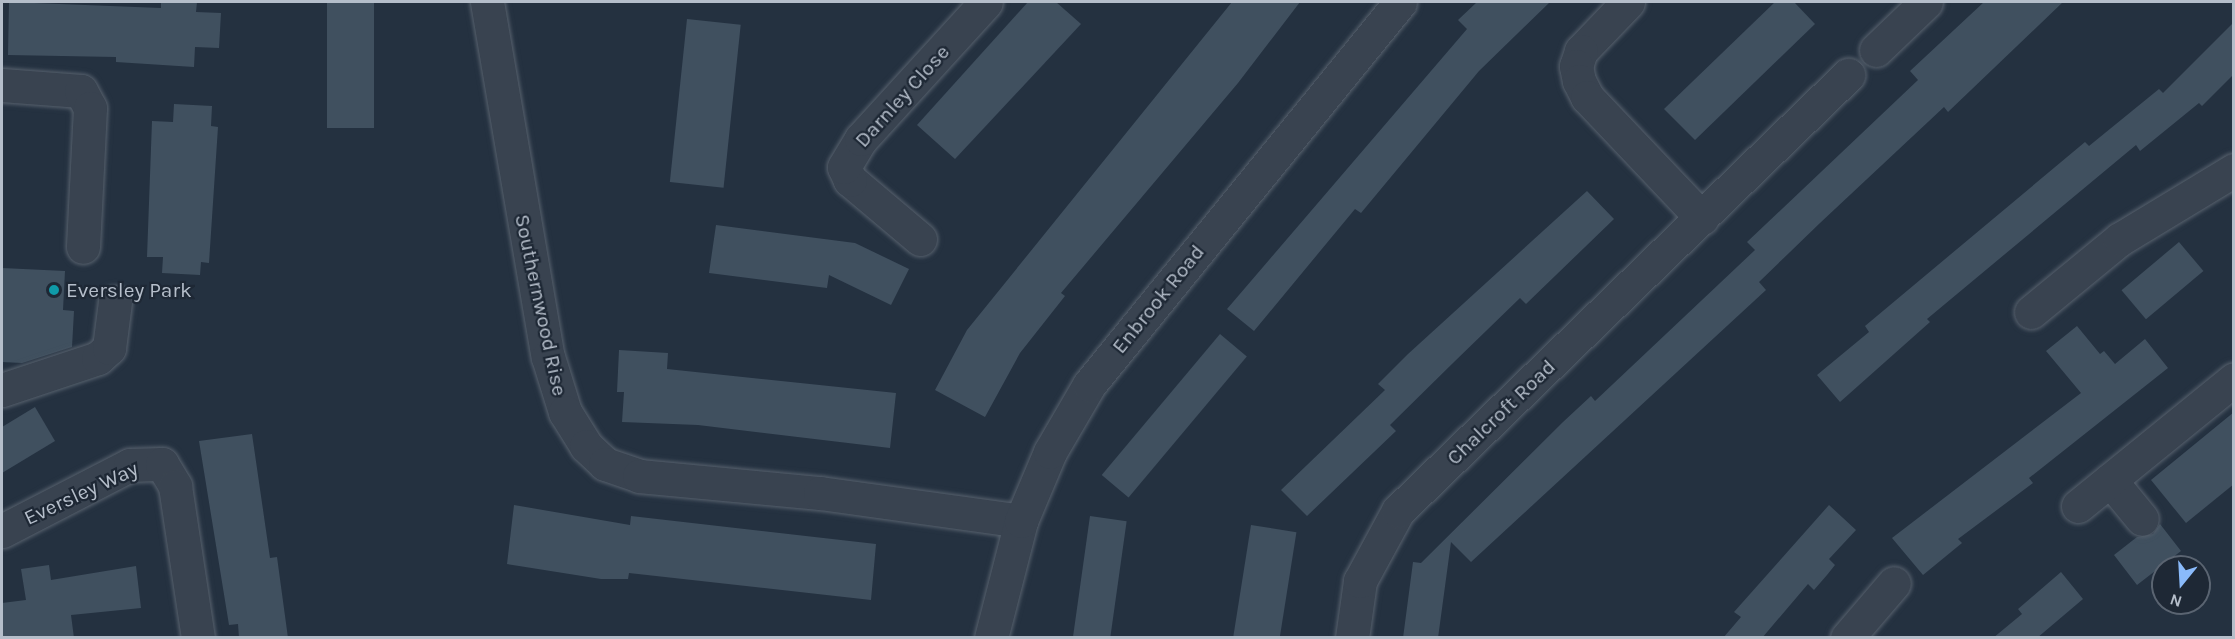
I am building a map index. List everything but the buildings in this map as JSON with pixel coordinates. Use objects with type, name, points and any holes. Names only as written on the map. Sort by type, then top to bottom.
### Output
[{"type":"street","name":"Southernwood Rise","points":[[487,2],[548,357],[565,412],[586,446],[605,464],[639,476],[820,493],[1020,521]]},
{"type":"street","name":"Darnley Close","points":[[920,239],[850,180],[844,167],[861,139],[986,2]]},
{"type":"street","name":"Enbrook Road","points":[[991,638],[1020,521],[1050,452],[1089,385],[1400,2]]},
{"type":"street","points":[[1628,2],[1581,51],[1576,66],[1579,81],[1587,97],[1702,218]]},
{"type":"street","points":[[1876,50],[1915,5]]},
{"type":"street","name":"Chalcroft Road","points":[[1352,638],[1360,580],[1398,511],[1848,75]]},
{"type":"street","points":[[2,85],[81,91],[90,108],[83,247]]},
{"type":"street","points":[[2031,312],[2120,239],[2234,170]]},
{"type":"street","points":[[2,390],[98,358],[108,348],[115,302]]},
{"type":"street","points":[[2078,506],[2234,380]]},
{"type":"street","name":"Eversley Way","points":[[2,531],[130,465],[162,464],[175,486],[198,638]]},
{"type":"street","points":[[2110,480],[2142,519]]},
{"type":"street","points":[[1847,638],[1894,583]]},
{"type":"place","name":"Eversley Park","points":[[54,290]]}]
